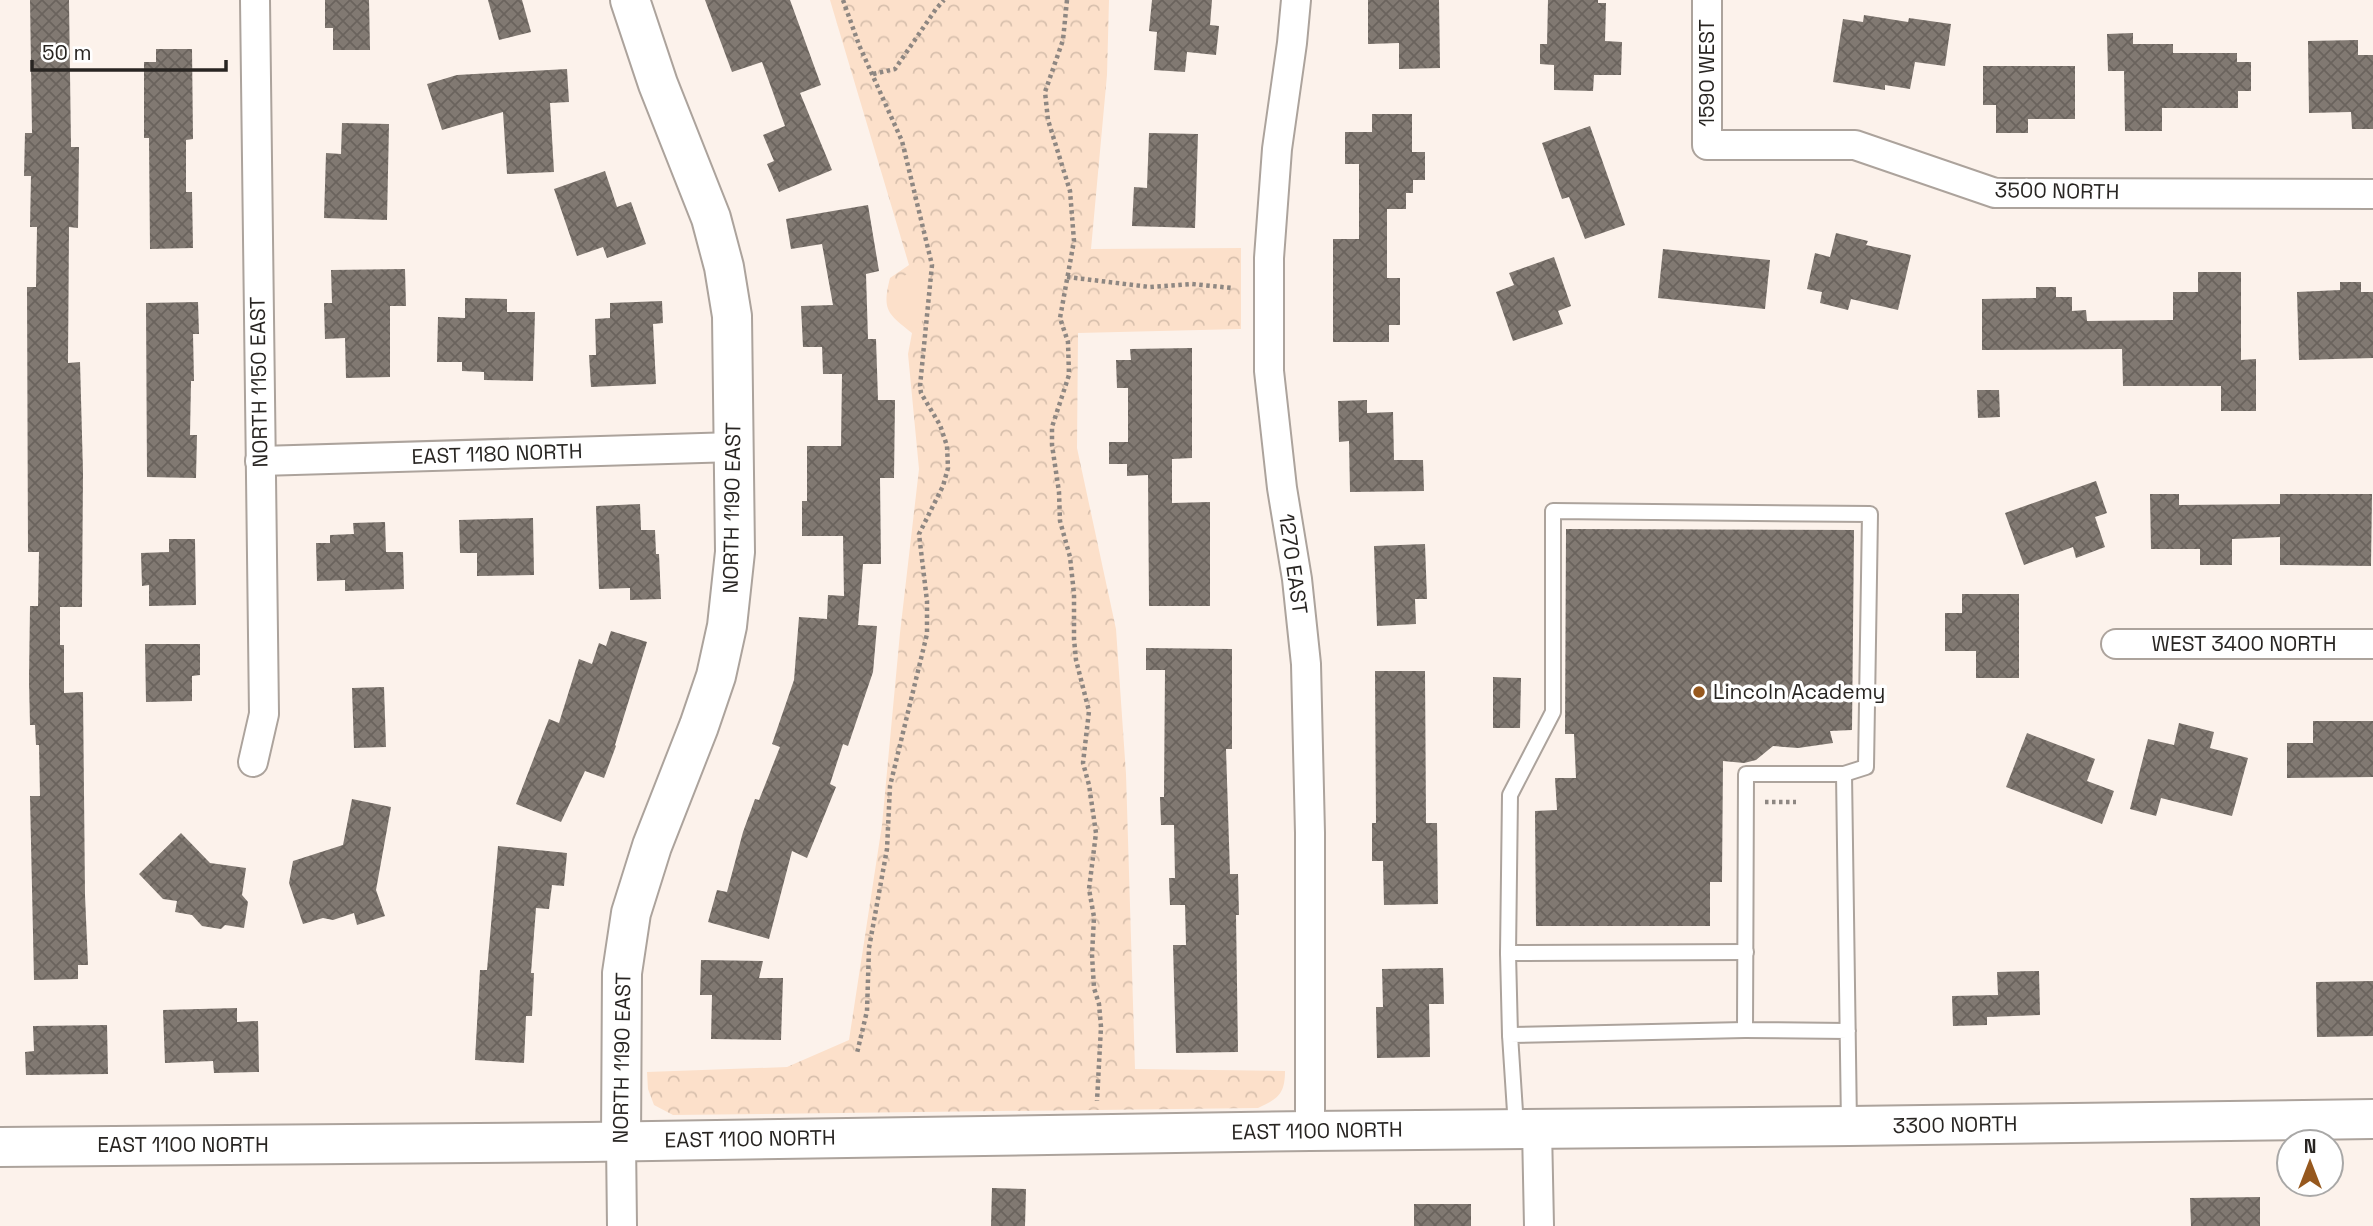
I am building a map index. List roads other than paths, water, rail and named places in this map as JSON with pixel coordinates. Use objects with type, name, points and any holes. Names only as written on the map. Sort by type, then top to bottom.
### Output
[{"type":"street","name":"NORTH 1150 EAST","points":[[253,762],[264,715],[255,0]]},
{"type":"street","name":"NORTH 1190 EAST","points":[[622,1226],[622,973],[631,913],[652,846],[716,677],[727,626],[735,552],[732,316],[724,267],[711,219],[658,84],[630,0]]},
{"type":"street","name":"1270 EAST","points":[[1296,0],[1277,149],[1269,258],[1269,371],[1306,664],[1310,833],[1310,1130]]},
{"type":"street","name":"1590 WEST","points":[[1706,0],[1707,145]]},
{"type":"street","name":"3500 NORTH","points":[[1707,145],[1855,145],[1995,193],[2373,194]]},
{"type":"street","name":"EAST 1180 NORTH","points":[[260,461],[735,447]]},
{"type":"street","name":"WEST 3400 NORTH","points":[[2116,644],[2373,644]]},
{"type":"street","name":"3300 NORTH","points":[[1518,1129],[2373,1119]]},
{"type":"street","name":"EAST 1100 NORTH","points":[[0,1147],[1518,1129]]},
{"type":"street","points":[[1518,1129],[1539,1226]]},
{"type":"lane","points":[[1518,1129],[1510,1035],[1508,953],[1510,795],[1553,712],[1553,511],[1870,514],[1866,767],[1844,774],[1746,774],[1745,1030]]},
{"type":"lane","points":[[1844,774],[1849,1126]]},
{"type":"lane","points":[[1508,953],[1746,952]]},
{"type":"lane","points":[[1510,1035],[1745,1030],[1848,1031]]},
{"type":"place","name":"Lincoln Academy","points":[[1699,692]]}]
